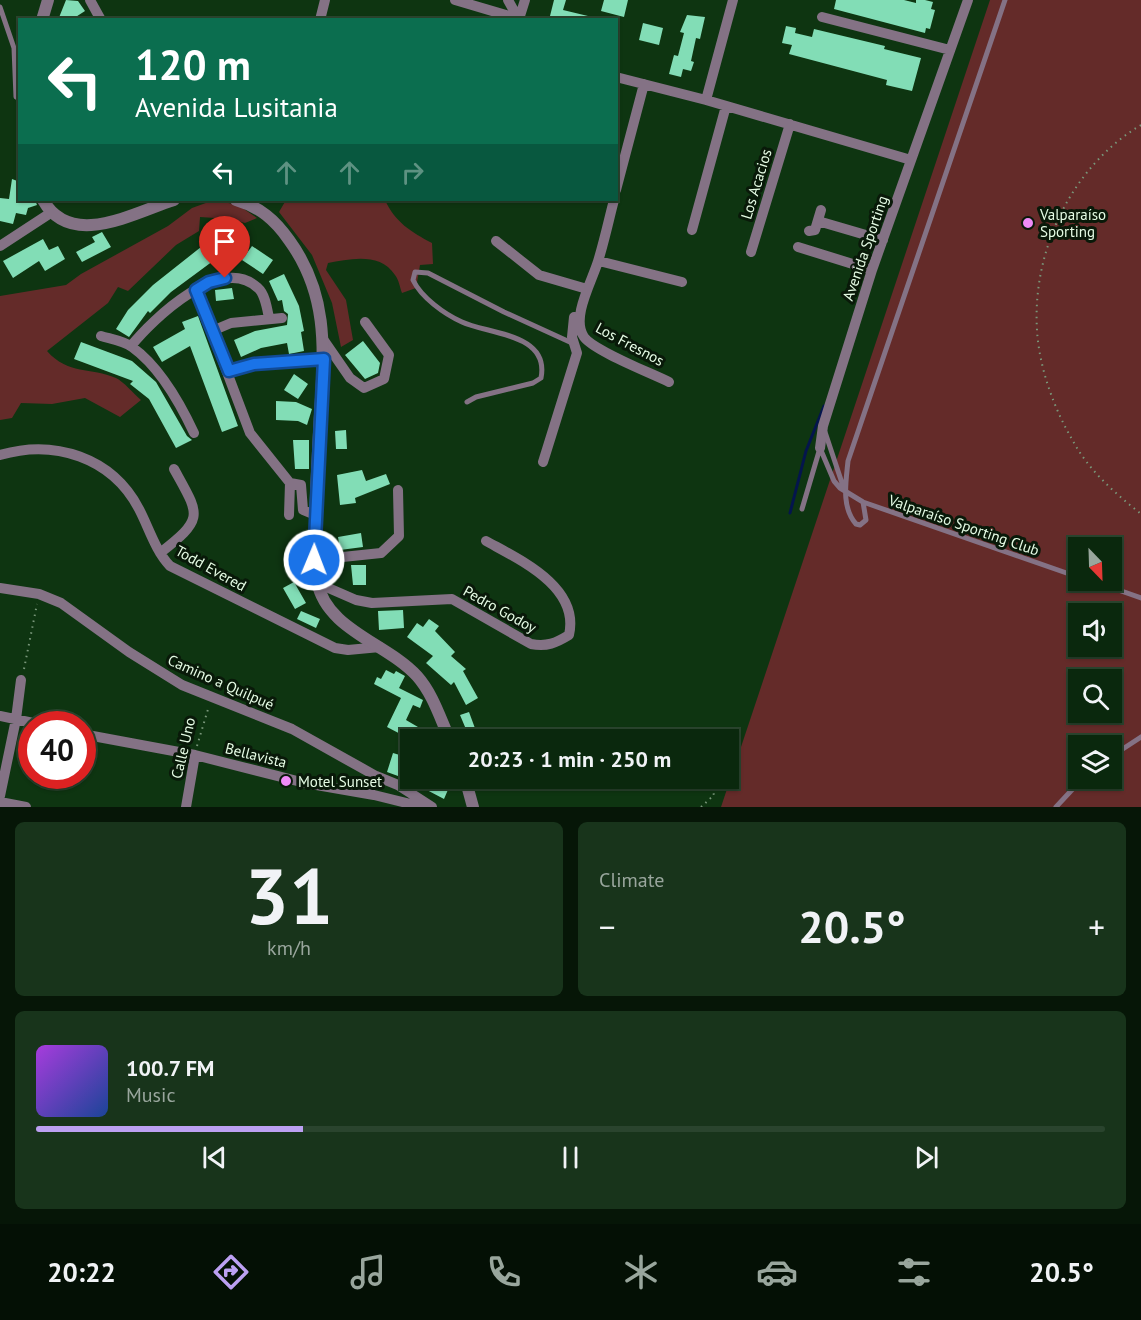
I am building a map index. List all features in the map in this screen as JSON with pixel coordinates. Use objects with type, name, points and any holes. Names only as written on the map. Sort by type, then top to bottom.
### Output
[{"type":"street","points":[[43,18],[48,0]]},
{"type":"street","points":[[90,0],[100,18]]},
{"type":"street","points":[[320,18],[325,0]]},
{"type":"street","points":[[456,0],[513,18]]},
{"type":"street","points":[[508,0],[518,18]]},
{"type":"street","points":[[520,18],[525,0]]},
{"type":"street","points":[[705,100],[733,0]]},
{"type":"street","name":"Avenida Sporting","points":[[820,448],[823,426],[873,270],[968,0]]},
{"type":"street","points":[[822,17],[950,50]]},
{"type":"street","points":[[618,78],[705,100],[911,160]]},
{"type":"street","points":[[618,182],[644,84]]},
{"type":"street","points":[[692,230],[726,106]]},
{"type":"street","name":"Los Acacios","points":[[751,252],[790,124]]},
{"type":"street","points":[[44,201],[52,212],[75,224],[101,224],[171,201]]},
{"type":"street","points":[[239,201],[255,207],[268,216],[302,259],[316,290],[322,323],[324,359],[315,515],[314,560],[317,583],[329,608],[340,620],[406,665],[418,677],[429,692],[445,729]]},
{"type":"street","name":"Los Fresnos","points":[[614,201],[599,261],[583,301],[579,325],[588,342],[669,382]]},
{"type":"street","points":[[809,231],[815,230],[821,210]]},
{"type":"street","points":[[0,246],[52,212]]},
{"type":"street","points":[[818,221],[883,240]]},
{"type":"street","points":[[496,240],[540,275],[587,289]]},
{"type":"street","points":[[798,247],[873,270]]},
{"type":"street","points":[[599,261],[682,282]]},
{"type":"street","points":[[131,346],[146,328],[172,305],[209,282],[225,278],[248,281],[260,289],[269,318]]},
{"type":"street","points":[[196,290],[229,371],[250,433],[290,483],[300,485],[303,510],[315,515]]},
{"type":"street","points":[[543,462],[577,354],[572,343],[574,318],[583,301]]},
{"type":"street","points":[[212,331],[231,323],[282,318]]},
{"type":"street","points":[[323,339],[350,378],[364,388],[384,379],[389,356],[365,322]]},
{"type":"street","points":[[101,336],[131,346],[166,383],[180,404],[194,433]]},
{"type":"street","points":[[229,371],[254,364],[324,359]]},
{"type":"street","name":"Todd Evered","points":[[0,454],[45,448],[74,454],[97,464],[127,491],[138,507],[159,553],[170,566],[313,639],[348,650],[380,647]]},
{"type":"street","points":[[159,553],[193,522],[195,512],[174,469]]},
{"type":"street","points":[[289,515],[290,483]]},
{"type":"street","points":[[314,560],[381,553],[399,536],[398,490]]},
{"type":"street","name":"Pedro Godoy","points":[[317,583],[356,600],[372,603],[452,599],[531,644],[543,646],[556,643],[569,635],[572,622],[570,610],[549,581],[527,564],[486,541]]},
{"type":"street","name":"Camino a Quilpué","points":[[0,588],[39,594],[61,603],[155,670],[211,697],[292,729],[376,776],[398,784],[432,807]]},
{"type":"street","points":[[0,796],[16,719],[21,680]]},
{"type":"street","points":[[0,716],[16,719]]},
{"type":"street","name":"Bellavista","points":[[96,737],[195,755],[305,783],[374,795],[423,807]]},
{"type":"street","name":"Calle Uno","points":[[186,807],[195,755]]},
{"type":"street","points":[[468,789],[473,807]]},
{"type":"street","points":[[371,807],[374,795]]},
{"type":"street","points":[[0,802],[26,807]]},
{"type":"lane","points":[[845,490],[848,461],[1005,0]]},
{"type":"lane","points":[[0,6],[14,48],[16,97],[18,98]]},
{"type":"lane","points":[[467,402],[476,397],[533,383],[541,378],[541,362],[527,344],[513,335],[462,323],[446,314],[421,292],[413,280],[415,272],[428,273],[504,312],[572,343]]},
{"type":"lane","points":[[823,426],[845,490],[848,511],[856,524],[860,525],[866,520],[863,502]]},
{"type":"lane","name":"Valparaíso Sporting Club","points":[[820,448],[834,481],[840,488],[863,502],[1068,574]]},
{"type":"lane","name":"Avenida Sporting","points":[[802,509],[820,448]]},
{"type":"lane","points":[[1121,591],[1141,598]]},
{"type":"lane","points":[[1122,749],[1141,737]]},
{"type":"lane","points":[[1056,807],[1073,789]]},
{"type":"path","points":[[1141,125],[1124,135],[1080,178],[1060,216],[1047,252],[1039,290],[1037,330],[1046,377],[1073,442],[1093,471],[1141,514]]},
{"type":"path","points":[[21,680],[39,594]]},
{"type":"path","name":"Calle Uno","points":[[195,755],[211,697]]},
{"type":"path","points":[[701,807],[714,795],[712,789]]},
{"type":"shaded area","name":"Valparaíso Sporting","points":[[990,0],[1141,0],[1141,807],[721,807],[727,789],[739,789],[739,753]]},
{"type":"shaded area","points":[[211,201],[219,201],[238,205],[257,218],[245,223],[230,219],[200,217],[199,231],[176,245],[128,291],[118,287],[108,303],[47,351],[63,364],[116,378],[141,400],[120,417],[85,398],[52,404],[21,403],[12,418],[0,420],[0,296],[66,285],[81,274],[168,226],[192,208]]},
{"type":"shaded area","points":[[285,201],[386,201],[404,226],[432,243],[433,264],[420,265],[416,288],[402,293],[395,275],[381,263],[364,259],[328,263],[326,270],[346,300],[353,340],[341,347],[332,303],[312,255],[279,212]]},
{"type":"building","points":[[66,0],[78,1],[85,11],[74,18],[59,18]]},
{"type":"building","points":[[554,0],[566,0],[563,10],[588,16],[588,18],[550,18]]},
{"type":"building","points":[[604,0],[628,0],[624,17],[601,11]]},
{"type":"building","points":[[836,0],[904,0],[916,3],[916,0],[925,0],[933,2],[931,9],[935,10],[930,29],[926,28],[925,33],[834,9]]},
{"type":"building","points":[[687,15],[705,17],[700,39],[696,38],[691,71],[683,69],[681,77],[669,74],[674,55],[678,56],[684,33],[680,32]]},
{"type":"building","points":[[643,23],[663,28],[659,45],[639,40]]},
{"type":"building","points":[[786,26],[796,28],[795,33],[812,37],[814,29],[885,46],[884,49],[921,58],[912,91],[886,85],[887,80],[789,54],[792,45],[782,43]]},
{"type":"building","points":[[12,179],[18,181],[18,201],[35,201],[37,205],[28,208],[26,215],[16,213],[13,224],[0,221],[0,198],[9,199]]},
{"type":"building","points":[[102,232],[111,247],[82,262],[76,252],[95,242],[92,237]]},
{"type":"building","points":[[235,238],[236,257],[213,259],[212,240]]},
{"type":"building","points":[[43,239],[49,250],[58,246],[65,259],[45,271],[39,261],[13,278],[3,261]]},
{"type":"building","points":[[252,246],[273,260],[263,274],[242,260]]},
{"type":"building","points":[[201,247],[213,261],[171,292],[150,313],[148,311],[129,337],[116,329],[128,310],[153,285]]},
{"type":"building","points":[[284,274],[299,306],[304,331],[301,332],[304,351],[289,354],[287,343],[261,348],[241,357],[234,340],[255,331],[287,325],[288,314],[284,311],[282,300],[278,301],[269,281]]},
{"type":"building","points":[[232,288],[234,299],[216,301],[215,290]]},
{"type":"building","points":[[198,316],[238,426],[222,432],[190,346],[162,362],[153,347],[185,329],[182,322]]},
{"type":"building","points":[[363,341],[380,363],[378,373],[365,379],[345,355]]},
{"type":"building","points":[[81,342],[132,361],[156,382],[187,436],[192,440],[176,448],[149,399],[130,384],[133,381],[74,359]]},
{"type":"building","points":[[294,374],[308,384],[298,399],[284,390]]},
{"type":"building","points":[[276,401],[296,402],[312,409],[307,425],[298,421],[276,420]]},
{"type":"building","points":[[346,430],[347,449],[336,449],[335,431]]},
{"type":"building","points":[[293,440],[309,440],[309,469],[295,469]]},
{"type":"building","points":[[362,470],[366,481],[386,474],[390,484],[355,498],[356,503],[340,505],[337,475]]},
{"type":"building","points":[[361,533],[363,547],[340,550],[338,537]]},
{"type":"building","points":[[306,544],[306,556],[292,558],[291,546]]},
{"type":"building","points":[[351,565],[366,565],[366,585],[353,585]]},
{"type":"building","points":[[294,582],[306,603],[295,609],[283,588]]},
{"type":"building","points":[[403,610],[404,628],[379,630],[378,611]]},
{"type":"building","points":[[301,611],[320,619],[316,628],[297,619]]},
{"type":"building","points":[[429,619],[439,626],[435,631],[455,652],[451,656],[466,669],[463,671],[478,698],[466,705],[454,682],[451,685],[426,663],[433,656],[407,637],[417,623],[423,627]]},
{"type":"building","points":[[386,670],[394,674],[396,671],[405,676],[399,688],[423,700],[420,708],[413,705],[406,720],[418,727],[417,729],[400,729],[400,734],[387,727],[401,698],[374,684],[377,677],[381,679]]},
{"type":"building","points":[[469,712],[475,729],[466,729],[460,715]]},
{"type":"building","points":[[393,753],[400,755],[398,776],[387,772]]},
{"type":"building","points":[[425,789],[448,789],[444,799]]},
{"type":"waterway","points":[[790,513],[806,451],[824,406]]},
{"type":"place","name":"Valparaíso Sporting","points":[[1028,223]]},
{"type":"place","name":"Motel Sunset","points":[[286,781]]},
{"type":"route","points":[[225,278],[209,282],[196,290],[229,371],[254,364],[324,359],[314,560]]}]
